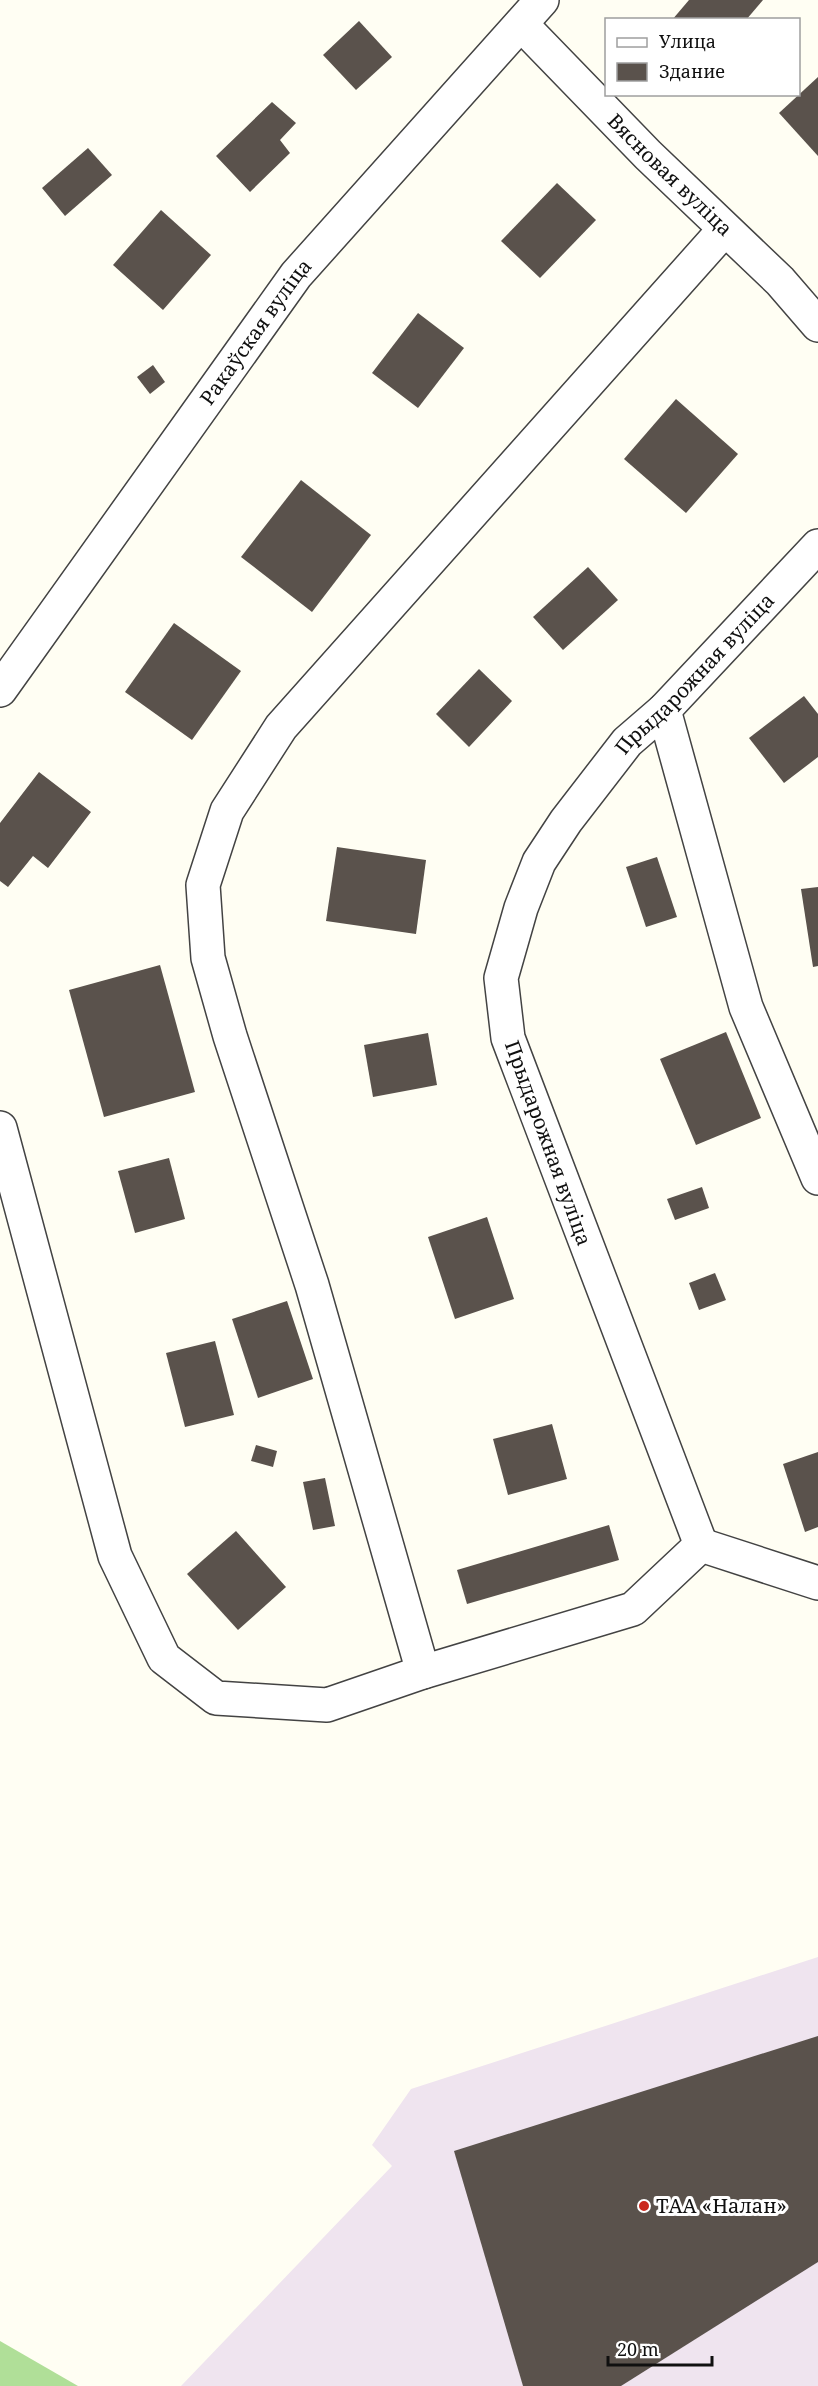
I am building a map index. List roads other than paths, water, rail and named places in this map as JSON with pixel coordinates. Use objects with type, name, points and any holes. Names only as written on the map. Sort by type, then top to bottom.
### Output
[{"type":"street","name":"Ракаўская вуліца","points":[[0,690],[296,275],[542,0]]},
{"type":"street","name":"Вясновая вуліца","points":[[521,24],[648,155],[780,281],[818,325]]},
{"type":"street","points":[[423,1672],[312,1285],[230,1036],[208,958],[203,885],[227,811],[281,727],[724,230]]},
{"type":"street","name":"Прыдарожная вуліца","points":[[701,1545],[507,1038],[501,978],[521,908],[539,862],[566,821],[627,742],[664,710],[818,546]]},
{"type":"street","points":[[664,710],[746,1007],[818,1178]]},
{"type":"street","points":[[0,1128],[115,1556],[164,1659],[216,1698],[327,1705],[423,1672],[633,1609],[701,1545],[818,1583]]},
{"type":"place","name":"ТАА «Налан»","points":[[644,2206]]}]
